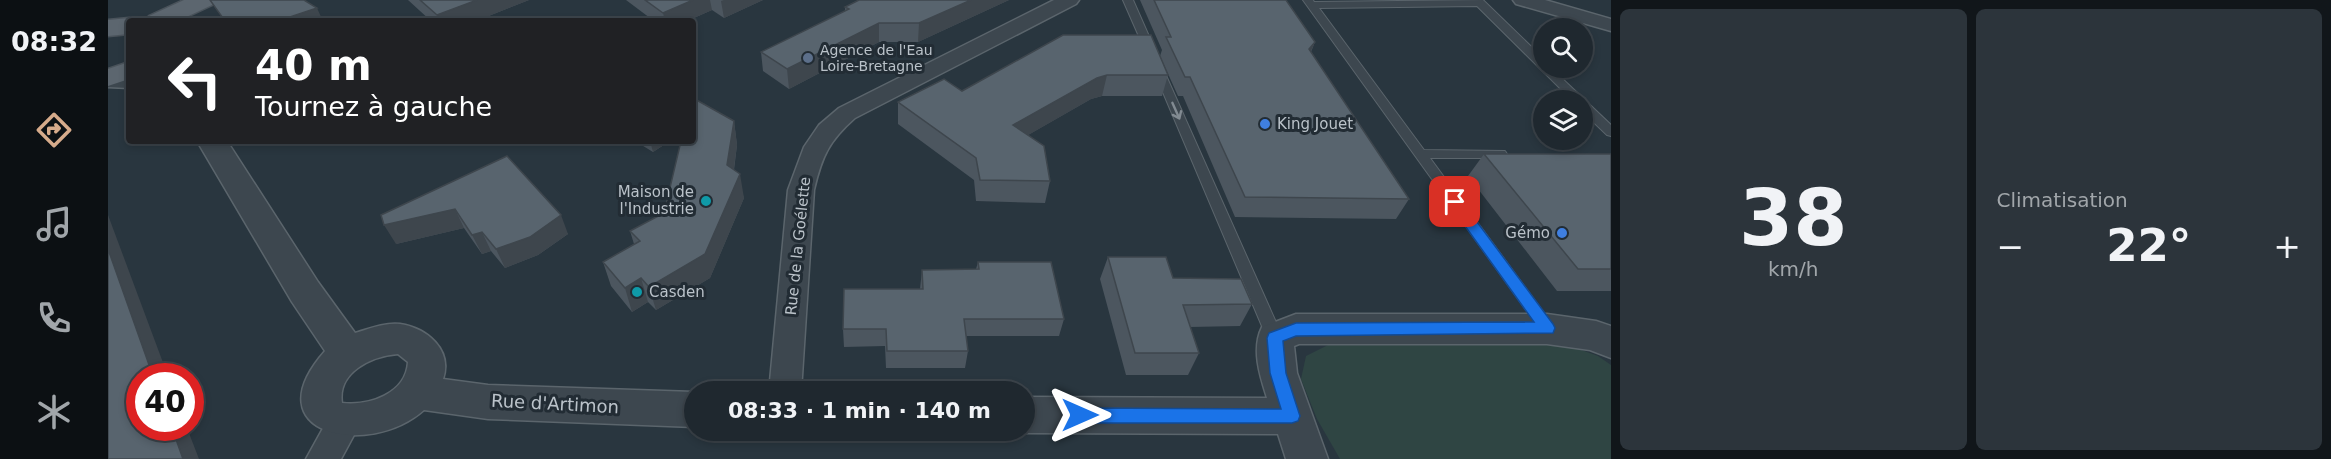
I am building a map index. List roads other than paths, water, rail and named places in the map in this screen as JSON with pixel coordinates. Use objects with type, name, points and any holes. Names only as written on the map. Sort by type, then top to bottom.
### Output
[{"type":"main road","points":[[165,18],[206,0]]},
{"type":"main road","points":[[184,18],[206,0]]},
{"type":"main road","points":[[108,78],[126,71]]},
{"type":"street","name":"Rue de la Goélette","points":[[786,381],[801,190],[809,160],[823,134],[847,113],[1069,0]]},
{"type":"street","points":[[1523,0],[1556,4],[1611,25]]},
{"type":"street","points":[[108,78],[126,80]]},
{"type":"street","points":[[214,144],[305,292],[348,354]]},
{"type":"street","points":[[1307,459],[1278,373],[1275,338],[1296,329],[1547,328],[1596,336],[1611,343]]},
{"type":"street","points":[[400,339],[414,343],[424,351],[428,363],[425,377],[417,392],[396,410],[369,421],[344,422],[328,415],[320,402],[322,386],[332,369],[348,354],[383,340],[400,339]]},
{"type":"street","name":"Rue d'Artimon","points":[[417,392],[488,402],[684,410]]},
{"type":"street","points":[[1035,415],[1292,416]]},
{"type":"street","points":[[323,459],[344,422]]},
{"type":"lane","points":[[1128,0],[1275,338]]},
{"type":"lane","points":[[1309,2],[1478,2],[1533,56]]},
{"type":"lane","points":[[1309,2],[1547,328]]},
{"type":"lane","points":[[1555,78],[1568,90]]},
{"type":"lane","points":[[1593,115],[1611,132]]},
{"type":"lane","points":[[1419,154],[1517,155]]},
{"type":"place","name":"Agence de l'Eau Loire-Bretagne","points":[[808,58]]},
{"type":"place","name":"King Jouet","points":[[1265,124]]},
{"type":"place","name":"Maison de l'Industrie","points":[[706,201]]},
{"type":"place","name":"Gémo","points":[[1562,233]]},
{"type":"place","name":"Casden","points":[[637,292]]}]
